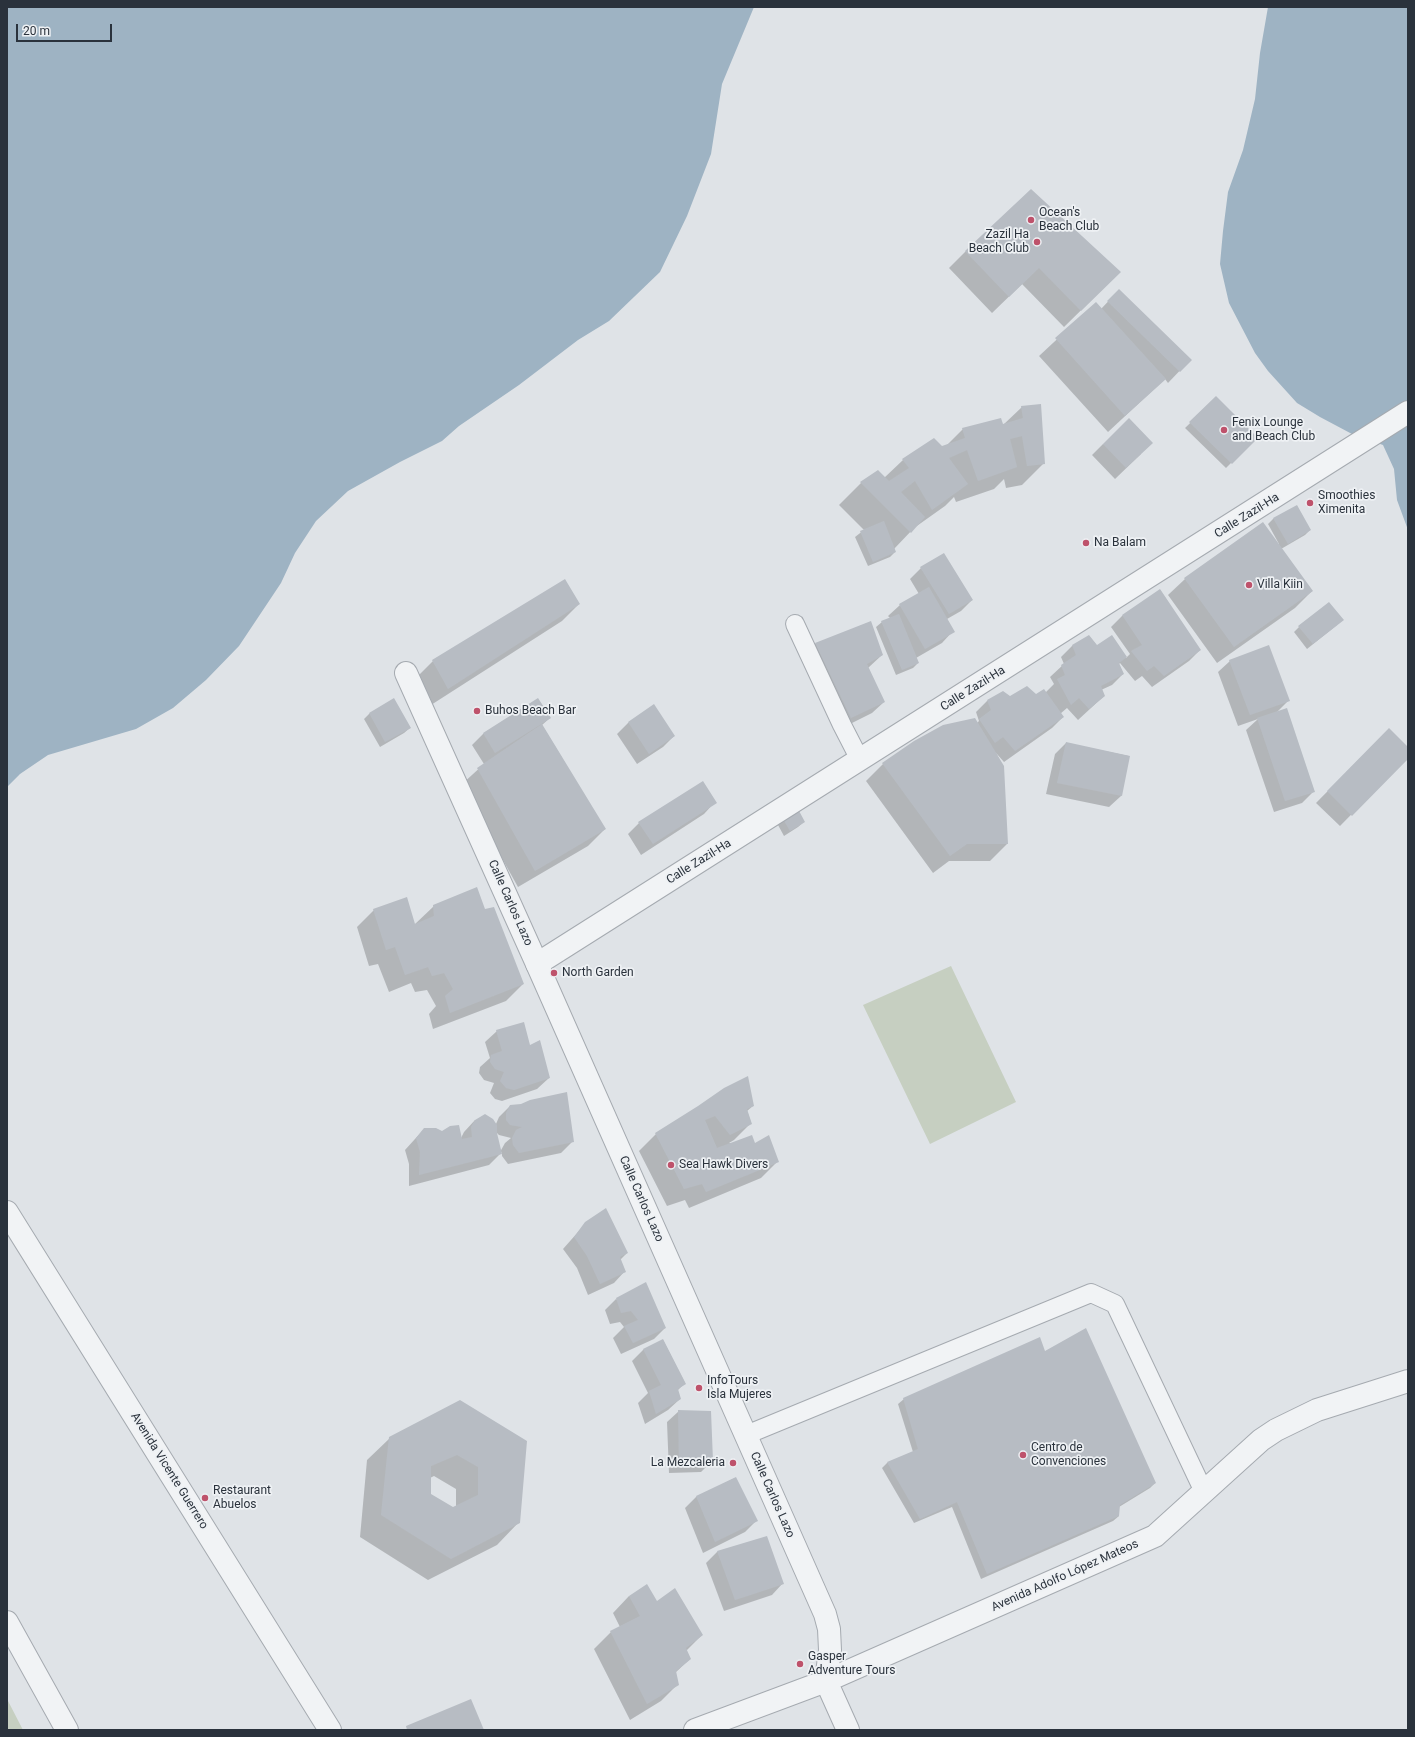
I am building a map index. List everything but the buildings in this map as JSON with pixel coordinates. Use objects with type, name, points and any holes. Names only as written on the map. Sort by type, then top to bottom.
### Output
[{"type":"street","name":"Calle Zazil-Ha","points":[[537,964],[1408,412]]},
{"type":"street","name":"Calle Carlos Lazo","points":[[406,673],[537,964],[825,1614],[830,1629],[830,1650],[826,1681]]},
{"type":"street","name":"Avenida Vicente Guerrero","points":[[7,1212],[330,1730]]},
{"type":"street","name":"Avenida Adolfo López Mateos","points":[[695,1730],[826,1681],[1155,1536],[1261,1440],[1276,1430],[1317,1410],[1408,1381]]},
{"type":"street","points":[[7,1622],[67,1730]]},
{"type":"street","points":[[826,1681],[848,1730]]},
{"type":"lane","points":[[795,624],[860,760]]},
{"type":"lane","points":[[746,1435],[1091,1292],[1115,1304],[1204,1492]]},
{"type":"green space","points":[[951,966],[1016,1102],[930,1144],[863,1005]]},
{"type":"green space","points":[[7,1699],[23,1730],[7,1730]]},
{"type":"water","points":[[7,7],[754,7],[722,84],[711,154],[687,216],[660,272],[609,321],[578,340],[519,385],[459,426],[442,441],[348,491],[316,521],[295,553],[281,583],[239,646],[206,680],[173,708],[136,729],[48,755],[20,774],[7,787]]},
{"type":"water","points":[[1268,7],[1408,7],[1408,530],[1397,500],[1394,469],[1383,445],[1352,434],[1297,403],[1268,371],[1255,353],[1229,303],[1220,264],[1228,192],[1243,150],[1255,99],[1260,53]]},
{"type":"place","name":"Ocean's Beach Club","points":[[1031,220]]},
{"type":"place","name":"Zazil Ha Beach Club","points":[[1037,242]]},
{"type":"place","name":"Fenix Lounge and Beach Club","points":[[1224,430]]},
{"type":"place","name":"Smoothies Ximenita","points":[[1310,503]]},
{"type":"place","name":"Na Balam","points":[[1086,543]]},
{"type":"place","name":"Villa Kiin","points":[[1249,585]]},
{"type":"place","name":"Buhos Beach Bar","points":[[477,711]]},
{"type":"place","name":"North Garden","points":[[554,973]]},
{"type":"place","name":"Sea Hawk Divers","points":[[671,1165]]},
{"type":"place","name":"InfoTours Isla Mujeres","points":[[699,1388]]},
{"type":"place","name":"Centro de Convenciones","points":[[1023,1455]]},
{"type":"place","name":"La Mezcaleria","points":[[733,1463]]},
{"type":"place","name":"Restaurant Abuelos","points":[[205,1498]]},
{"type":"place","name":"Gasper Adventure Tours","points":[[800,1664]]}]
